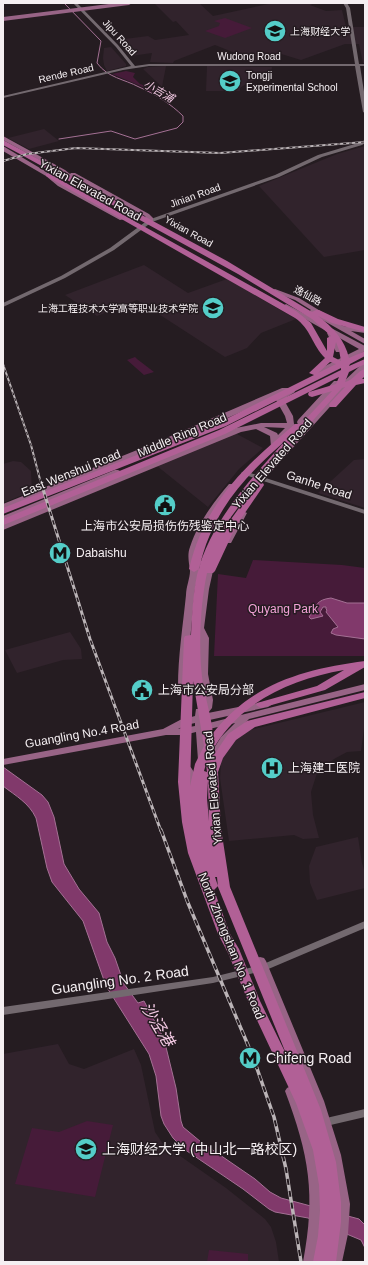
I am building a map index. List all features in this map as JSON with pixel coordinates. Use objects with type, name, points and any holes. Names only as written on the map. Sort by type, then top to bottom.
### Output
[{"type":"highway","name":"Yixian Elevated Road","points":[[3,142],[305,314],[319,324],[338,348],[340,355],[338,376],[332,389],[304,425],[249,480],[226,510],[210,538],[201,561],[193,592],[188,662],[184,782],[188,822],[194,853],[224,934],[235,954]]},
{"type":"highway","name":"Yixian Elevated Road","points":[[3,147],[142,222],[242,273],[318,319],[336,337],[344,352],[346,364],[342,382],[329,400],[241,497],[216,538],[202,575],[196,615],[195,659],[198,684],[207,728],[214,783],[215,828],[224,887],[236,919],[284,1030],[314,1110]]},
{"type":"highway","points":[[63,170],[132,210],[157,236]]},
{"type":"highway","points":[[48,175],[298,316],[311,329],[326,355],[337,362],[352,367],[365,367]]},
{"type":"highway","points":[[168,242],[206,258]]},
{"type":"highway","points":[[242,273],[323,316],[330,323],[365,329]]},
{"type":"highway","points":[[196,434],[310,375],[322,367],[331,356],[331,338]]},
{"type":"highway","name":"Middle Ring Road","points":[[3,512],[230,420],[365,353]]},
{"type":"highway","name":"Middle Ring Road","points":[[3,522],[193,445],[266,411],[365,361]]},
{"type":"highway","points":[[210,571],[233,522],[248,500],[286,455],[292,440],[316,423],[365,372]]},
{"type":"highway","points":[[193,445],[280,410],[320,391],[365,382]]},
{"type":"highway","points":[[194,570],[198,547],[223,501],[242,478],[264,456],[304,425]]},
{"type":"highway","points":[[312,1261],[327,1223],[326,1191],[322,1159],[306,1111],[249,988],[235,954],[213,889],[200,843],[195,790],[200,766],[209,747],[229,719],[261,695],[277,686],[310,674],[365,663]]},
{"type":"highway","points":[[261,705],[321,688],[365,663]]},
{"type":"highway","points":[[329,1262],[336,1216],[329,1158],[314,1110],[235,928],[212,858],[206,817],[203,780],[208,762],[224,734],[236,720],[258,702],[296,683],[338,672],[365,669]]},
{"type":"highway","points":[[284,708],[313,704],[365,691]]},
{"type":"highway","points":[[206,817],[207,793],[210,777],[218,757],[232,737],[251,724],[365,695]]},
{"type":"highway","points":[[182,763],[184,840],[190,860],[240,973],[249,988]]},
{"type":"main road","points":[[3,18],[113,3]]},
{"type":"main road","points":[[78,7],[129,3]]},
{"type":"main road","name":"Yixian Road","points":[[3,138],[63,170],[65,174],[142,222],[365,342]]},
{"type":"main road","points":[[3,147],[48,175],[56,182],[134,226],[142,222]]},
{"type":"main road","points":[[22,159],[24,156],[33,155]]},
{"type":"main road","name":"Yixian Road","points":[[142,222],[275,291],[330,323],[341,336],[365,349]]},
{"type":"main road","points":[[330,323],[333,336],[339,350]]},
{"type":"main road","points":[[336,360],[341,336]]},
{"type":"main road","points":[[325,370],[336,360],[365,349]]},
{"type":"main road","name":"East Wenshui Road","points":[[3,512],[234,420],[365,349]]},
{"type":"main road","points":[[291,426],[284,400],[297,386],[365,353]]},
{"type":"main road","points":[[190,723],[207,708],[208,700],[203,674],[204,638],[200,628],[205,589],[210,571],[224,550],[265,476],[304,425],[365,361]]},
{"type":"main road","points":[[334,398],[352,367]]},
{"type":"main road","points":[[341,385],[365,367]]},
{"type":"main road","points":[[304,425],[334,398],[347,391],[365,372]]},
{"type":"main road","points":[[341,385],[355,383]]},
{"type":"main road","points":[[280,395],[280,402],[289,416]]},
{"type":"main road","name":"East Wenshui Road","points":[[3,507],[280,395]]},
{"type":"main road","name":"East Wenshui Road","points":[[3,519],[220,432],[249,427],[304,425]]},
{"type":"main road","name":"North Zhongshan No. 1 Road","points":[[291,426],[246,474],[224,506],[210,532],[194,570],[182,672],[206,817],[222,872],[326,1122],[340,1175],[344,1204],[342,1234],[336,1262]]},
{"type":"main road","points":[[249,427],[260,428],[272,433],[275,437],[274,444]]},
{"type":"main road","name":"East Wenshui Road","points":[[3,527],[36,513],[38,510],[249,427]]},
{"type":"main road","points":[[126,469],[146,468]]},
{"type":"main road","points":[[184,655],[190,689],[190,723]]},
{"type":"main road","points":[[190,723],[365,681]]},
{"type":"main road","points":[[190,723],[244,718],[365,687]]},
{"type":"main road","points":[[206,817],[210,803],[210,768],[212,758],[224,739],[244,718]]},
{"type":"main road","name":"North Zhongshan No. 1 Road","points":[[190,723],[182,763],[191,776],[192,843],[204,885],[292,1091],[304,1126],[315,1174],[316,1200],[312,1261]]},
{"type":"main road","name":"Guangling No.4 Road","points":[[3,762],[166,732],[190,723]]},
{"type":"street","points":[[343,3],[348,11],[365,112]]},
{"type":"street","name":"Jipu Road","points":[[78,7],[134,67]]},
{"type":"street","name":"Wudong Road","points":[[134,67],[173,64],[365,65]]},
{"type":"street","name":"Rende Road","points":[[3,97],[134,67]]},
{"type":"street","name":"Jinian Road","points":[[3,305],[63,277],[112,249],[142,222],[277,176],[320,156],[363,143]]},
{"type":"street","name":"Ganhe Road","points":[[246,474],[265,476],[365,512]]},
{"type":"street","points":[[241,974],[263,968],[365,924]]},
{"type":"street","name":"Guangling No. 2 Road","points":[[3,1011],[213,980],[241,974]]},
{"type":"street","points":[[304,1126],[365,1113]]},
{"type":"shaded area","name":"上海财经大学","points":[[154,3],[199,3],[213,16],[273,3],[315,3],[310,5],[326,11],[342,10],[346,27],[365,27],[365,63],[363,63],[359,44],[345,44],[301,60],[278,53],[255,61],[215,45],[174,61],[173,63],[150,62],[152,53],[131,56],[117,40],[148,36],[155,40],[189,35],[176,21],[173,22]]},
{"type":"shaded area","points":[[111,47],[126,64],[126,66],[107,71],[103,58],[104,48]]},
{"type":"shaded area","points":[[166,66],[162,87],[143,69],[148,67]]},
{"type":"shaded area","name":"Tongji Experimental School","points":[[207,66],[272,67],[271,73],[246,84],[240,88],[240,91],[206,91]]},
{"type":"shaded area","points":[[44,129],[59,141],[29,149],[8,138]]},
{"type":"shaded area","points":[[365,146],[365,250],[324,257],[259,186],[337,154]]},
{"type":"shaded area","name":"上海工程技术大学高等职业技术学院","points":[[144,265],[188,293],[227,279],[296,319],[261,333],[247,348],[225,357],[137,300],[97,316],[65,295]]},
{"type":"shaded area","points":[[235,433],[263,448],[239,469],[208,507],[157,466]]},
{"type":"shaded area","points":[[365,459],[365,508],[318,493],[354,460]]},
{"type":"shaded area","points":[[13,461],[21,462],[31,471],[32,491],[3,503],[3,464]]},
{"type":"shaded area","points":[[331,598],[347,603],[365,603],[365,639],[331,633],[333,629],[338,627],[326,612],[326,607],[323,607],[320,612],[323,616],[311,619],[309,617],[322,600]]},
{"type":"shaded area","points":[[70,632],[81,649],[82,659],[63,660],[17,673],[5,650]]},
{"type":"shaded area","name":"上海建工医院","points":[[365,702],[365,721],[361,751],[347,752],[334,759],[317,773],[311,792],[313,815],[319,838],[303,839],[294,835],[229,841],[220,778],[221,763],[224,751],[242,732]]},
{"type":"shaded area","points":[[3,767],[42,795],[48,802],[54,817],[64,864],[79,889],[99,913],[107,942],[115,958],[124,984],[138,1003],[144,1001],[164,1039],[176,1088],[183,1127],[201,1142],[255,1179],[270,1192],[281,1198],[359,1219],[365,1225],[365,1248],[361,1240],[308,1218],[275,1212],[269,1209],[243,1189],[184,1149],[173,1138],[161,1116],[156,1076],[149,1054],[106,986],[83,921],[52,882],[47,868],[36,818],[26,804],[3,786]]},
{"type":"shaded area","points":[[358,837],[365,873],[365,888],[317,900],[310,883],[309,866],[316,847]]},
{"type":"shaded area","name":"上海财经大学 (中山北一路校区)","points":[[58,1044],[69,1064],[84,1069],[134,1049],[141,1065],[155,1132],[163,1144],[226,1188],[265,1219],[271,1227],[276,1242],[279,1262],[3,1262],[3,1054]]},
{"type":"green space","points":[[225,18],[252,28],[225,38],[205,31],[219,26],[220,23],[214,21]]},
{"type":"green space","points":[[126,71],[135,73],[133,77],[140,84],[149,87],[169,102],[143,87],[112,74]]},
{"type":"green space","points":[[135,357],[154,372],[144,375],[127,360]]},
{"type":"green space","name":"Quyang Park","points":[[253,560],[342,565],[365,568],[365,656],[214,656],[218,574],[246,578]]},
{"type":"green space","points":[[87,1121],[113,1125],[95,1197],[15,1184],[32,1128],[59,1132]]},
{"type":"green space","points":[[209,1250],[248,1254],[248,1262],[207,1262]]},
{"type":"waterway","name":"小吉浦","points":[[59,139],[111,131],[135,139],[177,128],[183,122],[183,116],[173,107],[145,90],[116,78],[101,68],[97,63],[101,41],[64,3]]},
{"type":"railway","points":[[3,161],[27,154],[76,148],[220,153],[365,142]]},
{"type":"railway","points":[[3,364],[31,445],[42,487]]},
{"type":"railway","points":[[42,486],[90,639],[161,831]]},
{"type":"railway","points":[[161,830],[188,903],[253,1057],[274,1117],[286,1169],[301,1262]]},
{"type":"place","name":"上海财经大学","points":[[275,31]]},
{"type":"place","name":"Tongji Experimental School","points":[[230,81]]},
{"type":"place","name":"上海工程技术大学高等职业技术学院","points":[[213,308]]},
{"type":"place","name":"上海市公安局损伤伤残鉴定中心","points":[[165,505]]},
{"type":"place","name":"Dabaishu","points":[[60,553]]},
{"type":"place","name":"上海市公安局分部","points":[[142,690]]},
{"type":"place","name":"上海建工医院","points":[[272,768]]},
{"type":"place","name":"Chifeng Road","points":[[250,1058]]},
{"type":"place","name":"上海财经大学 (中山北一路校区)","points":[[86,1149]]},
{"type":"water label","name":"沙泾港","points":[[158,1024]]}]
